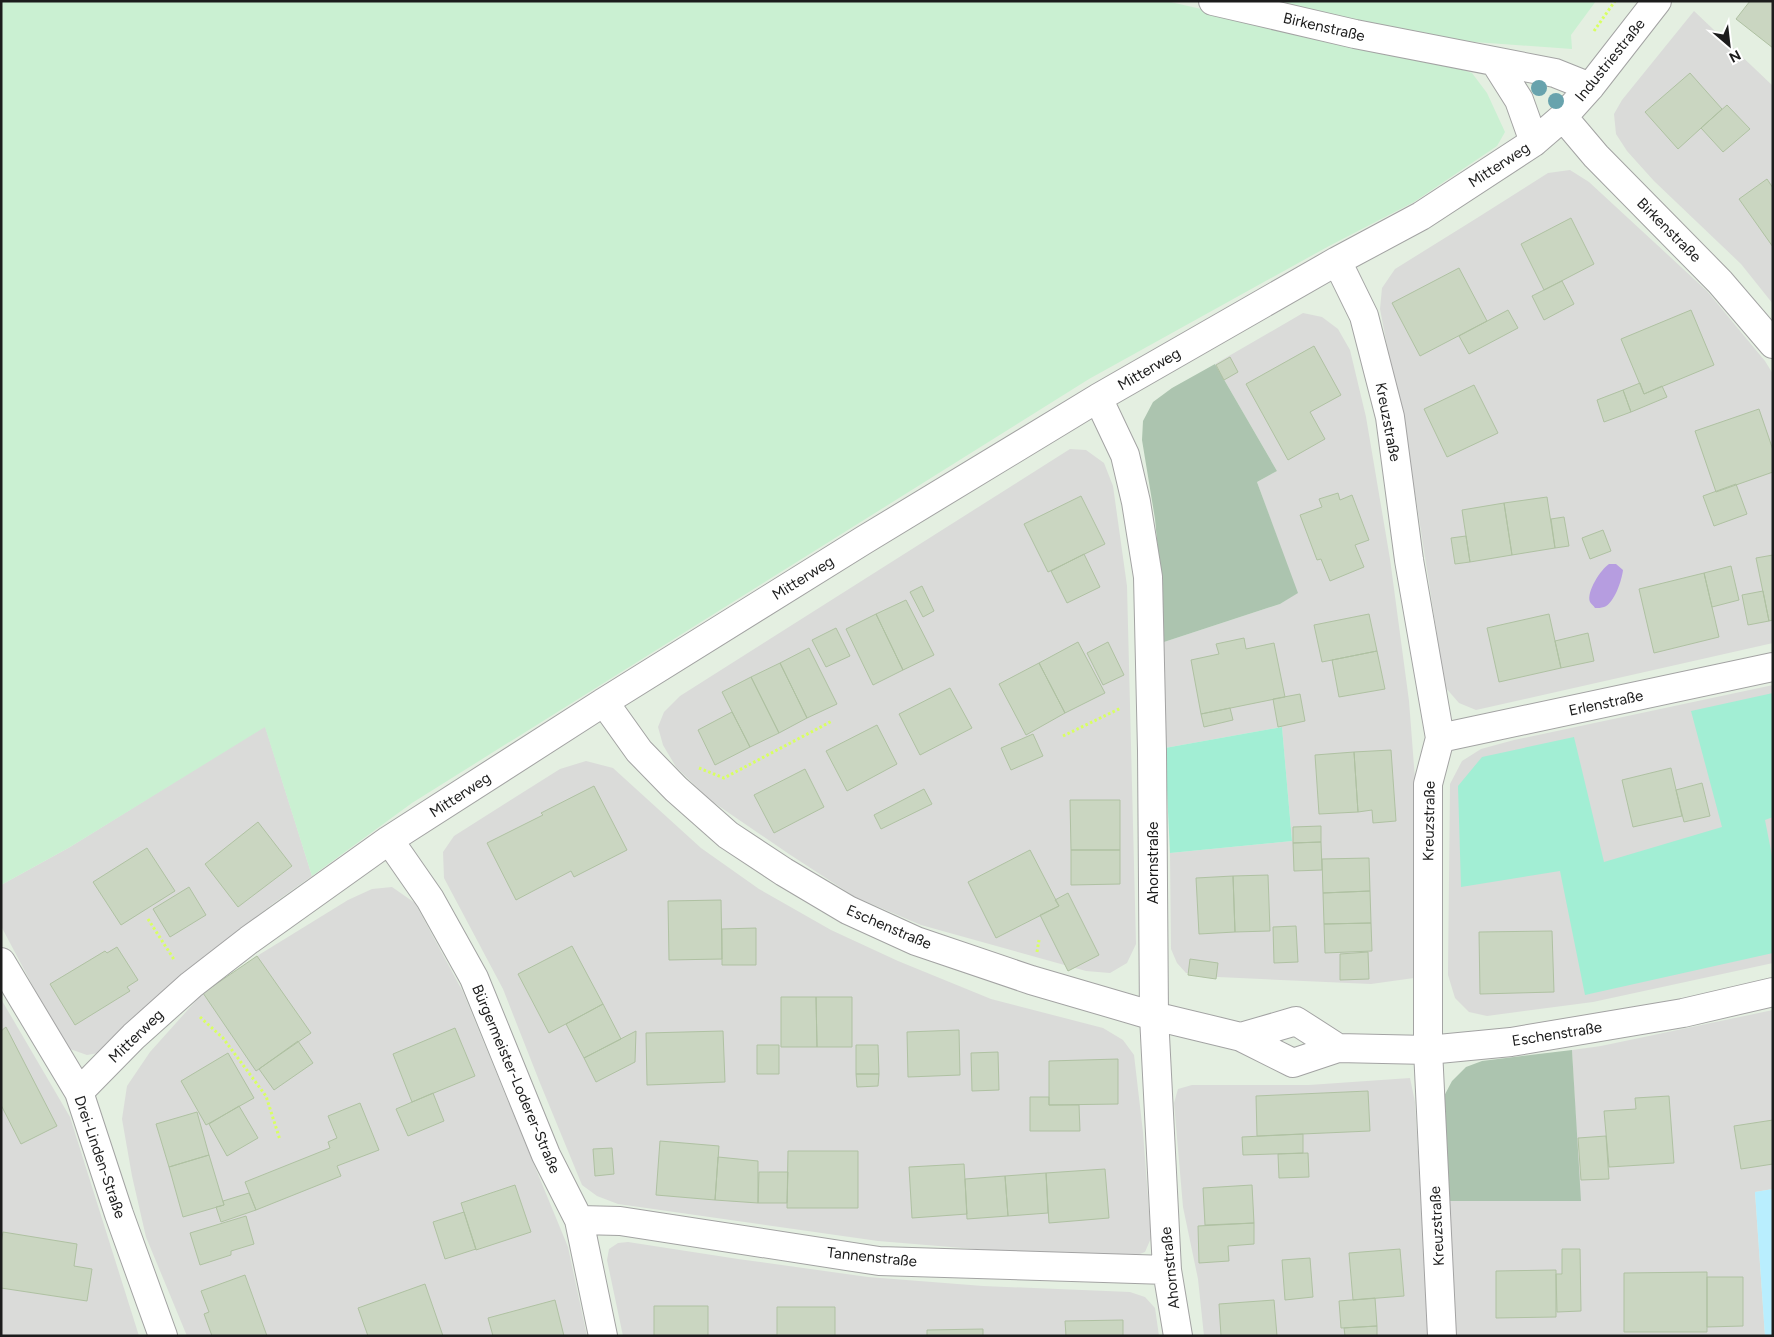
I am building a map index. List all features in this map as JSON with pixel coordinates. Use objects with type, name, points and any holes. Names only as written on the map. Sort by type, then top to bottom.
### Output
[{"type":"street","name":"Birkenstraße","points":[[1213,1],[1355,34],[1555,73],[1590,87]]},
{"type":"street","name":"Industriestraße","points":[[1563,118],[1590,87],[1657,1]]},
{"type":"street","points":[[1495,62],[1519,100],[1534,142]]},
{"type":"street","name":"Birkenstraße","points":[[1563,118],[1596,156],[1720,282],[1773,344]]},
{"type":"street","name":"Mitterweg","points":[[79,1092],[134,1036],[184,991],[249,940],[389,840],[604,702],[856,545],[1098,398],[1421,216],[1534,142],[1563,118]]},
{"type":"street","name":"Kreuzstraße","points":[[1337,262],[1364,316],[1390,417],[1409,560],[1440,738],[1428,784],[1428,1050],[1442,1336]]},
{"type":"street","name":"Ahornstraße","points":[[1098,398],[1125,455],[1136,502],[1148,577],[1152,694],[1154,1016],[1167,1270],[1178,1336]]},
{"type":"street","name":"Erlenstraße","points":[[1440,738],[1773,667]]},
{"type":"street","name":"Eschenstraße","points":[[604,702],[639,751],[728,835],[784,872],[848,910],[916,940],[1031,980],[1154,1016],[1241,1037],[1293,1063],[1338,1048],[1428,1050],[1521,1041],[1683,1013],[1773,992]]},
{"type":"street","name":"Bürgermeister-Loderer-Straße","points":[[389,840],[430,899],[474,978],[546,1155],[578,1220],[603,1336]]},
{"type":"street","name":"Drei-Linden-Straße","points":[[1,962],[79,1092],[119,1214],[163,1336]]},
{"type":"street","name":"Eschenstraße","points":[[1241,1037],[1296,1021],[1338,1048]]},
{"type":"street","name":"Tannenstraße","points":[[578,1220],[620,1221],[879,1261],[1167,1270]]},
{"type":"path","points":[[1063,736],[1152,694]]},
{"type":"path","points":[[665,777],[692,765],[724,778],[832,721]]},
{"type":"path","points":[[148,919],[184,991],[223,1038],[266,1096],[280,1140]]},
{"type":"shaded area","points":[[1,1],[1166,1],[1448,65],[1472,73],[1487,93],[1505,132],[1497,146],[1414,202],[1329,246],[1089,379],[412,803],[312,876],[265,727],[70,847],[1,885]]},
{"type":"shaded area","points":[[1265,1],[1596,1],[1571,35],[1572,49],[1474,42],[1394,30]]},
{"type":"shaded area","points":[[1694,11],[1773,86],[1773,304],[1741,264],[1654,181],[1627,151],[1616,134],[1614,114],[1622,100]]},
{"type":"shaded area","points":[[1570,170],[1589,182],[1707,291],[1765,361],[1773,374],[1773,643],[1476,710],[1459,703],[1445,687],[1416,499],[1380,309],[1382,288],[1395,269],[1548,173]]},
{"type":"shaded area","points":[[1303,313],[1322,317],[1338,329],[1350,350],[1366,417],[1390,559],[1409,701],[1415,779],[1414,978],[1371,984],[1218,977],[1186,973],[1177,963],[1171,949],[1170,853],[1292,841],[1282,727],[1165,748],[1164,642],[1280,604],[1297,593],[1257,482],[1277,471],[1215,364]]},
{"type":"shaded area","points":[[1215,364],[1277,471],[1257,482],[1298,593],[1280,604],[1164,642],[1155,519],[1142,440],[1143,421],[1153,402],[1172,388]]},
{"type":"shaded area","points":[[1070,449],[1086,450],[1104,463],[1113,486],[1127,586],[1136,944],[1127,963],[1110,973],[1086,971],[921,925],[855,897],[710,800],[676,767],[663,745],[658,727],[664,712],[680,696]]},
{"type":"shaded area","points":[[1609,564],[1616,564],[1623,570],[1621,580],[1617,591],[1608,605],[1595,608],[1590,602],[1590,593],[1598,576]]},
{"type":"shaded area","points":[[1773,685],[1773,963],[1593,1002],[1487,1016],[1469,1012],[1455,998],[1448,975],[1450,784],[1462,761],[1481,749],[1514,740]]},
{"type":"shaded area","points":[[265,726],[312,876],[184,973],[104,1052],[87,1055],[70,1049],[36,992],[1,926],[1,885],[70,847]]},
{"type":"shaded area","points":[[586,761],[613,768],[701,848],[759,889],[831,930],[898,961],[991,999],[1103,1028],[1123,1040],[1134,1055],[1143,1132],[1151,1238],[1145,1252],[1132,1257],[1011,1252],[878,1241],[618,1204],[597,1196],[582,1185],[503,989],[444,878],[443,852],[454,836],[560,769]]},
{"type":"shaded area","points":[[392,887],[415,903],[463,992],[568,1247],[587,1336],[187,1336],[146,1237],[132,1176],[122,1119],[127,1086],[150,1052],[202,994],[257,956],[348,900],[372,889]]},
{"type":"shaded area","points":[[1,999],[70,1117],[139,1336],[1,1336]]},
{"type":"shaded area","points":[[1773,1010],[1773,1189],[1755,1192],[1765,1336],[1456,1336],[1446,1201],[1580,1201],[1572,1050],[1601,1046]]},
{"type":"shaded area","points":[[1572,1050],[1581,1201],[1446,1201],[1442,1100],[1452,1081],[1466,1067],[1482,1061]]},
{"type":"shaded area","points":[[1410,1078],[1415,1102],[1429,1336],[1204,1336],[1198,1279],[1183,1207],[1174,1103],[1178,1089],[1192,1085],[1309,1085]]},
{"type":"shaded area","points":[[1773,1189],[1773,1336],[1765,1336],[1755,1192]]},
{"type":"shaded area","points":[[628,1242],[868,1277],[983,1286],[1130,1292],[1145,1297],[1155,1308],[1159,1336],[623,1336],[607,1260],[609,1249],[618,1243]]},
{"type":"green space","points":[[1773,693],[1773,817],[1765,820],[1773,861],[1773,953],[1585,995],[1560,871],[1461,887],[1458,786],[1482,757],[1574,737],[1604,862],[1722,827],[1691,711]]},
{"type":"green space","points":[[1282,727],[1292,841],[1170,853],[1165,748]]},
{"type":"building","points":[[1750,1],[1773,1],[1773,48],[1736,19]]},
{"type":"building","points":[[1690,73],[1722,109],[1678,149],[1645,112]]},
{"type":"building","points":[[1727,105],[1750,129],[1723,152],[1701,128]]},
{"type":"building","points":[[1767,179],[1773,188],[1773,247],[1739,199]]},
{"type":"building","points":[[1571,218],[1594,264],[1544,290],[1521,244]]},
{"type":"building","points":[[1459,268],[1487,321],[1420,356],[1392,303]]},
{"type":"building","points":[[1562,281],[1574,304],[1544,320],[1532,296]]},
{"type":"building","points":[[1508,310],[1518,328],[1469,354],[1459,336]]},
{"type":"building","points":[[1691,310],[1714,365],[1644,394],[1621,339]]},
{"type":"building","points":[[1314,346],[1341,395],[1310,412],[1325,439],[1288,460],[1246,384]]},
{"type":"building","points":[[1230,357],[1238,372],[1224,380],[1216,365]]},
{"type":"building","points":[[1640,383],[1644,394],[1662,386],[1667,397],[1631,412],[1623,390]]},
{"type":"building","points":[[1474,385],[1498,433],[1447,457],[1424,409]]},
{"type":"building","points":[[1623,390],[1631,412],[1604,422],[1597,400]]},
{"type":"building","points":[[1759,409],[1773,450],[1773,472],[1716,492],[1695,431]]},
{"type":"building","points":[[1736,484],[1747,514],[1714,526],[1703,496]]},
{"type":"building","points":[[1338,493],[1340,500],[1352,495],[1369,540],[1355,545],[1364,567],[1330,581],[1321,559],[1317,560],[1300,515],[1322,507],[1319,499]]},
{"type":"building","points":[[1081,496],[1105,544],[1048,572],[1024,524]]},
{"type":"building","points":[[1547,497],[1555,548],[1512,555],[1504,503]]},
{"type":"building","points":[[1504,503],[1512,555],[1470,562],[1462,510]]},
{"type":"building","points":[[1564,517],[1569,546],[1555,548],[1551,519]]},
{"type":"building","points":[[1603,530],[1611,551],[1590,559],[1582,538]]},
{"type":"building","points":[[1466,536],[1470,562],[1455,564],[1451,538]]},
{"type":"building","points":[[1084,554],[1100,587],[1067,603],[1051,571]]},
{"type":"building","points":[[1773,555],[1773,620],[1769,621],[1756,558]]},
{"type":"building","points":[[1731,566],[1739,600],[1712,607],[1704,573]]},
{"type":"building","points":[[1704,573],[1719,637],[1654,653],[1639,589]]},
{"type":"building","points":[[922,586],[934,611],[923,617],[910,592]]},
{"type":"building","points":[[1763,591],[1769,621],[1748,625],[1742,595]]},
{"type":"building","points":[[906,600],[934,655],[903,670],[876,614]]},
{"type":"building","points":[[876,614],[903,670],[873,685],[846,629]]},
{"type":"building","points":[[1369,614],[1377,651],[1322,662],[1314,625]]},
{"type":"building","points":[[1549,614],[1561,668],[1499,682],[1487,628]]},
{"type":"building","points":[[836,628],[850,656],[826,667],[812,640]]},
{"type":"building","points":[[1588,633],[1594,661],[1561,668],[1555,641]]},
{"type":"building","points":[[1244,638],[1246,649],[1274,643],[1285,697],[1201,714],[1191,660],[1219,654],[1216,644]]},
{"type":"building","points":[[1078,642],[1105,693],[1065,713],[1039,663]]},
{"type":"building","points":[[1108,642],[1124,675],[1103,685],[1087,653]]},
{"type":"building","points":[[809,648],[837,704],[807,718],[780,663]]},
{"type":"building","points":[[1377,651],[1385,689],[1339,697],[1332,660]]},
{"type":"building","points":[[780,663],[807,718],[779,733],[751,677]]},
{"type":"building","points":[[1039,663],[1065,713],[1026,735],[999,684]]},
{"type":"building","points":[[751,677],[779,733],[750,747],[722,692]]},
{"type":"building","points":[[950,688],[972,728],[920,755],[899,714]]},
{"type":"building","points":[[1300,694],[1305,721],[1278,727],[1273,699]]},
{"type":"building","points":[[1230,708],[1233,720],[1204,727],[1201,714]]},
{"type":"building","points":[[732,712],[750,747],[715,765],[698,730]]},
{"type":"building","points":[[877,725],[897,764],[847,791],[826,751]]},
{"type":"building","points":[[1033,734],[1043,756],[1011,770],[1001,748]]},
{"type":"building","points":[[1391,750],[1396,821],[1373,823],[1372,810],[1358,812],[1354,752]]},
{"type":"building","points":[[1354,752],[1358,812],[1319,814],[1315,755]]},
{"type":"building","points":[[1671,768],[1682,816],[1633,827],[1622,780]]},
{"type":"building","points":[[805,769],[824,807],[774,833],[754,795]]},
{"type":"building","points":[[1702,783],[1710,816],[1684,822],[1676,790]]},
{"type":"building","points":[[594,786],[627,850],[574,877],[571,871],[516,900],[487,843],[543,815],[541,813]]},
{"type":"building","points":[[924,789],[932,804],[881,829],[874,815]]},
{"type":"building","points":[[1070,800],[1120,800],[1120,850],[1071,850]]},
{"type":"building","points":[[258,822],[292,866],[238,907],[205,864]]},
{"type":"building","points":[[1321,826],[1321,842],[1293,843],[1293,827]]},
{"type":"building","points":[[1321,842],[1322,870],[1294,871],[1293,843]]},
{"type":"building","points":[[147,848],[175,891],[121,925],[93,882]]},
{"type":"building","points":[[1030,850],[1059,906],[996,938],[968,882]]},
{"type":"building","points":[[1071,850],[1120,850],[1120,884],[1071,885]]},
{"type":"building","points":[[1369,858],[1370,891],[1323,893],[1322,859]]},
{"type":"building","points":[[1268,875],[1270,931],[1235,932],[1233,876]]},
{"type":"building","points":[[1233,876],[1235,932],[1199,934],[1196,878]]},
{"type":"building","points":[[189,887],[206,915],[170,937],[153,909]]},
{"type":"building","points":[[1370,891],[1371,923],[1324,924],[1323,893]]},
{"type":"building","points":[[1068,893],[1099,955],[1068,971],[1040,915],[1059,906],[1055,900]]},
{"type":"building","points":[[721,900],[722,959],[669,960],[668,901]]},
{"type":"building","points":[[1371,923],[1372,951],[1325,953],[1324,924]]},
{"type":"building","points":[[1296,926],[1298,962],[1274,963],[1273,927]]},
{"type":"building","points":[[756,928],[756,965],[722,965],[722,929]]},
{"type":"building","points":[[1552,931],[1554,992],[1480,994],[1479,932]]},
{"type":"building","points":[[572,946],[603,1004],[549,1033],[518,974]]},
{"type":"building","points":[[117,947],[138,980],[127,987],[130,991],[75,1025],[50,984],[105,951],[107,953]]},
{"type":"building","points":[[1368,952],[1369,979],[1340,980],[1340,954]]},
{"type":"building","points":[[257,956],[311,1033],[256,1071],[203,993]]},
{"type":"building","points":[[1190,959],[1218,963],[1216,979],[1188,975]]},
{"type":"building","points":[[781,997],[816,997],[817,1047],[781,1047]]},
{"type":"building","points":[[816,997],[852,997],[852,1047],[817,1047]]},
{"type":"building","points":[[603,1004],[621,1039],[584,1058],[566,1024]]},
{"type":"building","points":[[6,1027],[57,1126],[21,1144],[1,1105],[1,1031]]},
{"type":"building","points":[[455,1028],[475,1076],[412,1102],[393,1054]]},
{"type":"building","points":[[959,1030],[960,1075],[908,1077],[907,1032]]},
{"type":"building","points":[[636,1031],[635,1062],[596,1082],[584,1058]]},
{"type":"building","points":[[723,1031],[725,1082],[647,1085],[646,1033]]},
{"type":"building","points":[[298,1041],[313,1063],[274,1090],[259,1069]]},
{"type":"building","points":[[757,1045],[779,1045],[779,1074],[757,1074]]},
{"type":"building","points":[[856,1045],[878,1045],[879,1074],[856,1074]]},
{"type":"building","points":[[998,1052],[999,1090],[972,1091],[971,1053]]},
{"type":"building","points":[[228,1053],[254,1098],[206,1125],[181,1081]]},
{"type":"building","points":[[1118,1059],[1118,1104],[1049,1105],[1049,1061]]},
{"type":"building","points":[[856,1074],[879,1074],[878,1086],[857,1087]]},
{"type":"building","points":[[1368,1091],[1370,1131],[1257,1136],[1256,1096]]},
{"type":"building","points":[[433,1093],[444,1121],[408,1136],[396,1109]]},
{"type":"building","points":[[1669,1096],[1674,1163],[1609,1167],[1604,1111],[1636,1109],[1635,1098]]},
{"type":"building","points":[[1030,1097],[1049,1097],[1049,1105],[1079,1105],[1080,1131],[1030,1131]]},
{"type":"building","points":[[360,1103],[379,1150],[337,1166],[341,1176],[256,1210],[245,1182],[330,1148],[328,1142],[337,1138],[328,1116]]},
{"type":"building","points":[[239,1106],[258,1138],[227,1156],[209,1124]]},
{"type":"building","points":[[197,1112],[209,1155],[169,1167],[156,1124]]},
{"type":"building","points":[[1773,1120],[1773,1164],[1741,1169],[1734,1126]]},
{"type":"building","points":[[1303,1134],[1303,1153],[1243,1155],[1242,1137]]},
{"type":"building","points":[[1606,1136],[1609,1179],[1581,1180],[1578,1138]]},
{"type":"building","points":[[660,1141],[719,1146],[715,1200],[656,1195]]},
{"type":"building","points":[[612,1148],[614,1174],[595,1176],[593,1149]]},
{"type":"building","points":[[788,1151],[858,1151],[858,1208],[787,1208]]},
{"type":"building","points":[[1308,1153],[1309,1177],[1279,1178],[1278,1154]]},
{"type":"building","points":[[209,1155],[224,1205],[183,1217],[169,1167]]},
{"type":"building","points":[[718,1157],[758,1161],[758,1203],[715,1200]]},
{"type":"building","points":[[964,1164],[967,1214],[912,1218],[909,1167]]},
{"type":"building","points":[[1105,1169],[1109,1218],[1049,1223],[1046,1173]]},
{"type":"building","points":[[759,1172],[788,1172],[787,1203],[758,1203]]},
{"type":"building","points":[[1046,1173],[1048,1213],[1008,1216],[1005,1176]]},
{"type":"building","points":[[1005,1176],[1008,1216],[967,1219],[965,1179]]},
{"type":"building","points":[[515,1185],[531,1232],[476,1250],[461,1203]]},
{"type":"building","points":[[1252,1185],[1254,1223],[1205,1225],[1203,1188]]},
{"type":"building","points":[[249,1193],[256,1210],[221,1222],[216,1207],[224,1205],[223,1201]]},
{"type":"building","points":[[464,1212],[476,1249],[445,1259],[433,1222]]},
{"type":"building","points":[[246,1216],[254,1244],[231,1251],[231,1255],[200,1265],[190,1233]]},
{"type":"building","points":[[1254,1223],[1254,1244],[1228,1246],[1229,1261],[1199,1263],[1198,1226]]},
{"type":"building","points":[[3,1232],[77,1244],[74,1266],[92,1269],[87,1301],[1,1288],[1,1243]]},
{"type":"building","points":[[1400,1249],[1404,1296],[1353,1300],[1349,1253]]},
{"type":"building","points":[[1562,1249],[1580,1249],[1581,1311],[1557,1312],[1556,1274],[1562,1274]]},
{"type":"building","points":[[1310,1258],[1313,1297],[1285,1300],[1282,1260]]},
{"type":"building","points":[[1556,1270],[1556,1317],[1496,1318],[1496,1271]]},
{"type":"building","points":[[1707,1272],[1707,1332],[1624,1332],[1624,1273]]},
{"type":"building","points":[[245,1275],[267,1336],[212,1336],[204,1314],[209,1312],[201,1291]]},
{"type":"building","points":[[1707,1277],[1743,1277],[1743,1326],[1707,1327]]},
{"type":"building","points":[[425,1284],[443,1336],[368,1336],[358,1308]]},
{"type":"building","points":[[1375,1298],[1377,1326],[1341,1328],[1339,1301]]},
{"type":"building","points":[[555,1300],[564,1336],[493,1336],[488,1318]]},
{"type":"building","points":[[1274,1300],[1277,1336],[1221,1336],[1219,1304]]},
{"type":"building","points":[[654,1306],[708,1306],[708,1336],[654,1336]]},
{"type":"building","points":[[777,1307],[835,1307],[835,1336],[777,1336]]},
{"type":"building","points":[[1123,1320],[1123,1336],[1066,1336],[1065,1321]]},
{"type":"building","points":[[1377,1326],[1377,1336],[1345,1336],[1344,1328]]},
{"type":"building","points":[[983,1329],[983,1336],[927,1336],[927,1330]]},
{"type":"building","points":[[777,1335],[777,1336],[740,1336]]}]
